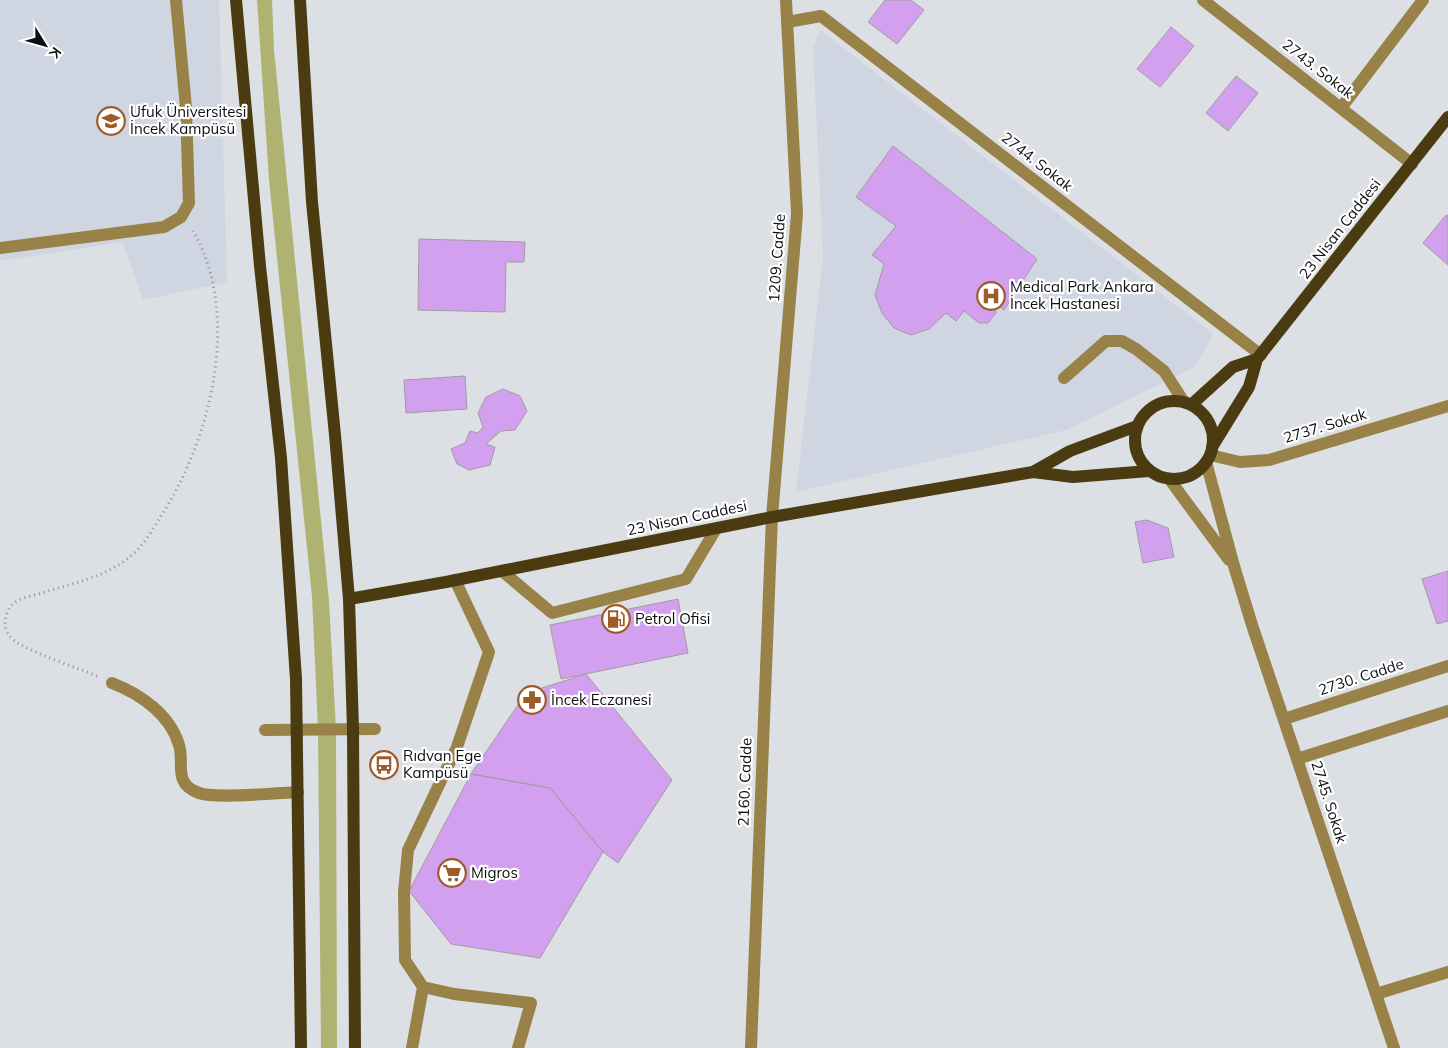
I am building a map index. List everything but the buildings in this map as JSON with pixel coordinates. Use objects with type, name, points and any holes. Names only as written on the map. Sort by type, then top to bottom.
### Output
[{"type":"main road","points":[[236,0],[260,266],[281,458],[296,679],[301,1048]]},
{"type":"main road","points":[[300,0],[312,202],[336,435],[349,598],[353,729],[354,1048]]},
{"type":"main road","name":"23 Nisan Caddesi","points":[[1259,357],[1448,117]]},
{"type":"main road","points":[[1187,404],[1233,367],[1259,357]]},
{"type":"main road","points":[[1210,455],[1213,435],[1210,424],[1203,414],[1187,404],[1172,401],[1153,407],[1144,415],[1137,426],[1134,438],[1136,450],[1141,462],[1149,471],[1170,480],[1190,476],[1210,455],[1249,387],[1259,357]]},
{"type":"main road","name":"23 Nisan Caddesi","points":[[1033,472],[1070,452],[1137,426]]},
{"type":"main road","name":"23 Nisan Caddesi","points":[[349,598],[502,571],[772,517],[1033,472],[1073,477],[1149,471]]},
{"type":"street","points":[[0,248],[164,227],[181,217],[188,203],[187,146],[186,108],[176,0]]},
{"type":"street","name":"1209. Cadde","points":[[772,517],[797,214],[786,0]]},
{"type":"street","name":"2743. Sokak","points":[[1203,0],[1412,164]]},
{"type":"street","points":[[1341,108],[1424,0]]},
{"type":"street","name":"2744. Sokak","points":[[787,22],[821,16],[1259,357]]},
{"type":"street","points":[[1064,378],[1106,341],[1122,341],[1136,348],[1164,371],[1187,404]]},
{"type":"street","name":"2737. Sokak","points":[[1210,455],[1240,462],[1269,460],[1448,406]]},
{"type":"street","name":"2745. Sokak","points":[[1210,455],[1234,566],[1394,1048]]},
{"type":"street","name":"2745. Sokak","points":[[1170,480],[1234,566]]},
{"type":"street","name":"2160. Cadde","points":[[751,1048],[772,517]]},
{"type":"street","points":[[502,571],[552,613],[686,579],[716,529]]},
{"type":"street","points":[[454,580],[489,652],[456,747],[408,850],[404,892],[405,960],[423,987],[454,994],[531,1003],[518,1048]]},
{"type":"street","name":"2730. Cadde","points":[[1284,719],[1448,666]]},
{"type":"street","points":[[112,683],[139,695],[163,716],[180,746],[181,776],[191,789],[208,795],[298,792]]},
{"type":"street","points":[[1298,760],[1448,711]]},
{"type":"street","points":[[265,730],[374,729]]},
{"type":"street","points":[[1376,994],[1448,972]]},
{"type":"street","points":[[412,1048],[423,987]]},
{"type":"path","points":[[112,683],[16,642],[7,631],[6,615],[17,601],[115,569],[128,559],[154,528],[185,473],[197,445],[213,388],[217,332],[215,304],[205,258],[197,236],[181,217]]},
{"type":"shaded area","name":"Ufuk Üniversitesi İncek Kampüsü","points":[[0,0],[219,0],[227,282],[143,300],[123,242],[0,261]]},
{"type":"shaded area","name":"Medical Park Ankara İncek Hastanesi","points":[[820,30],[1213,334],[1195,367],[1066,430],[796,492],[823,257],[813,48]]},
{"type":"green space","points":[[257,0],[272,0],[274,50],[329,601],[336,730],[337,1048],[321,1048],[318,730],[312,596],[269,180]]},
{"type":"place","name":"Ufuk Üniversitesi İncek Kampüsü","points":[[111,121]]},
{"type":"place","name":"Medical Park Ankara İncek Hastanesi","points":[[991,296]]},
{"type":"place","name":"Petrol Ofisi","points":[[616,619]]},
{"type":"place","name":"İncek Eczanesi","points":[[532,700]]},
{"type":"place","name":"Rıdvan Ege Kampüsü","points":[[384,765]]},
{"type":"place","name":"Migros","points":[[452,873]]}]
